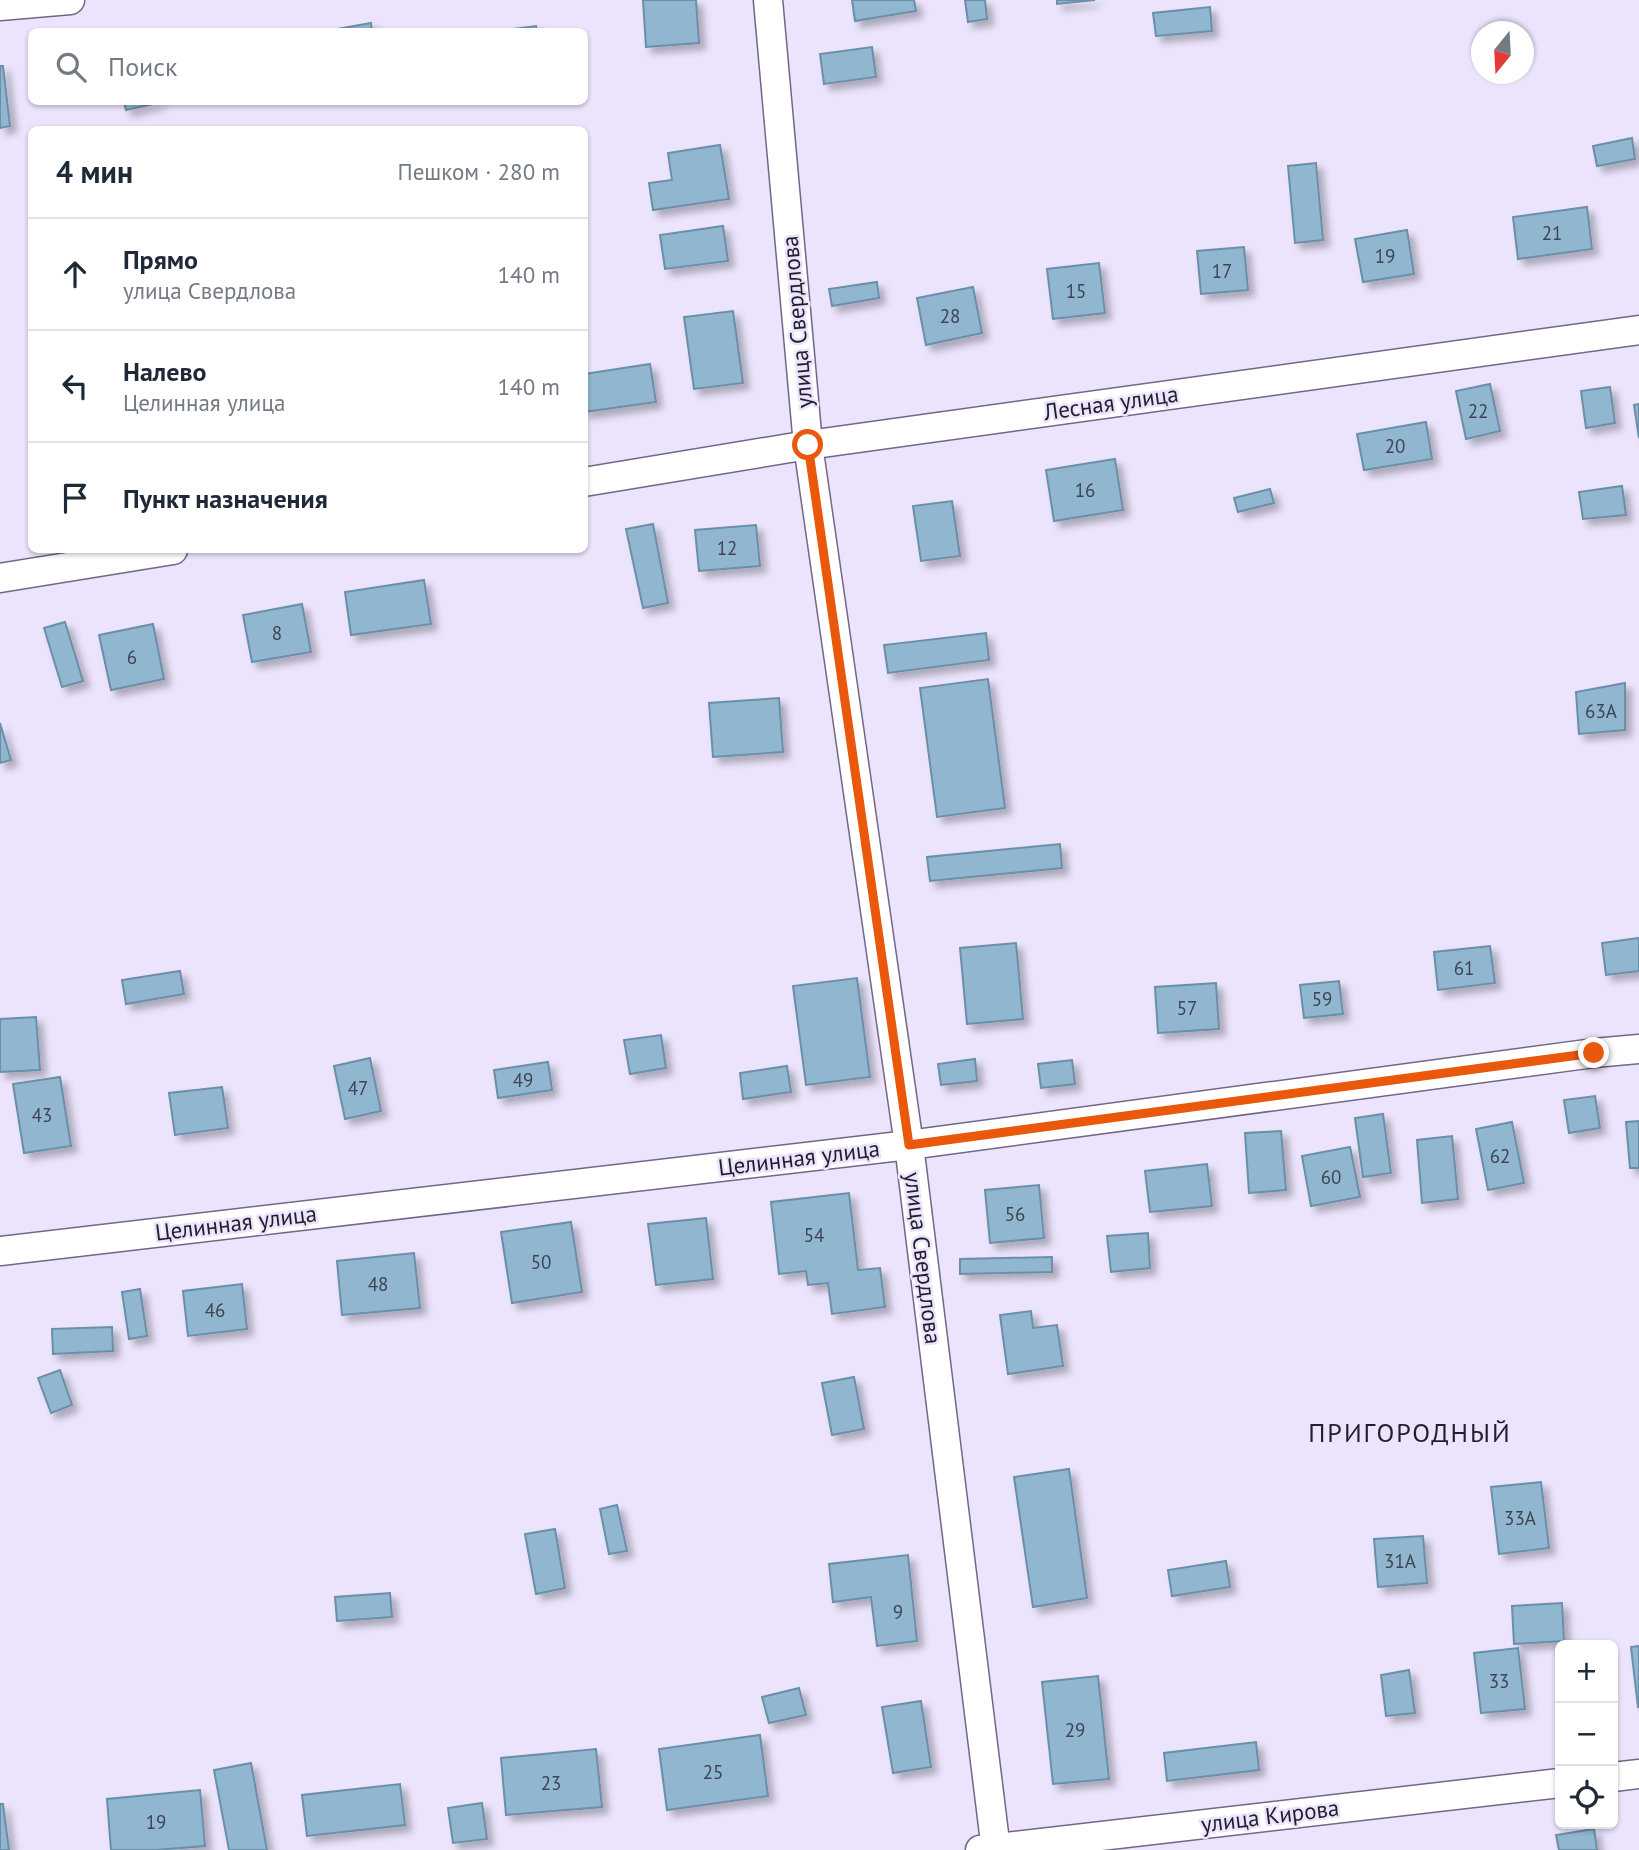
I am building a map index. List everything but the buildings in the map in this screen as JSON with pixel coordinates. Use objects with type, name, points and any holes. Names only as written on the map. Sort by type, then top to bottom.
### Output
[{"type":"street","points":[[0,6],[70,0]]},
{"type":"street","name":"улица Свердлова","points":[[768,0],[808,445],[909,1145],[990,1849]]},
{"type":"street","name":"Лесная улица","points":[[588,481],[808,445],[1639,330]]},
{"type":"street","points":[[0,578],[154,553]]},
{"type":"street","name":"Целинная улица","points":[[0,1251],[909,1145],[1639,1049]]},
{"type":"street","points":[[1618,1776],[1639,1774]]},
{"type":"street","name":"улица Кирова","points":[[990,1849],[1555,1784]]},
{"type":"district","name":"ПРИГОРОДНЫЙ","points":[[1410,1433]]},
{"type":"route","points":[[808,445],[909,1145],[1594,1053]]}]
